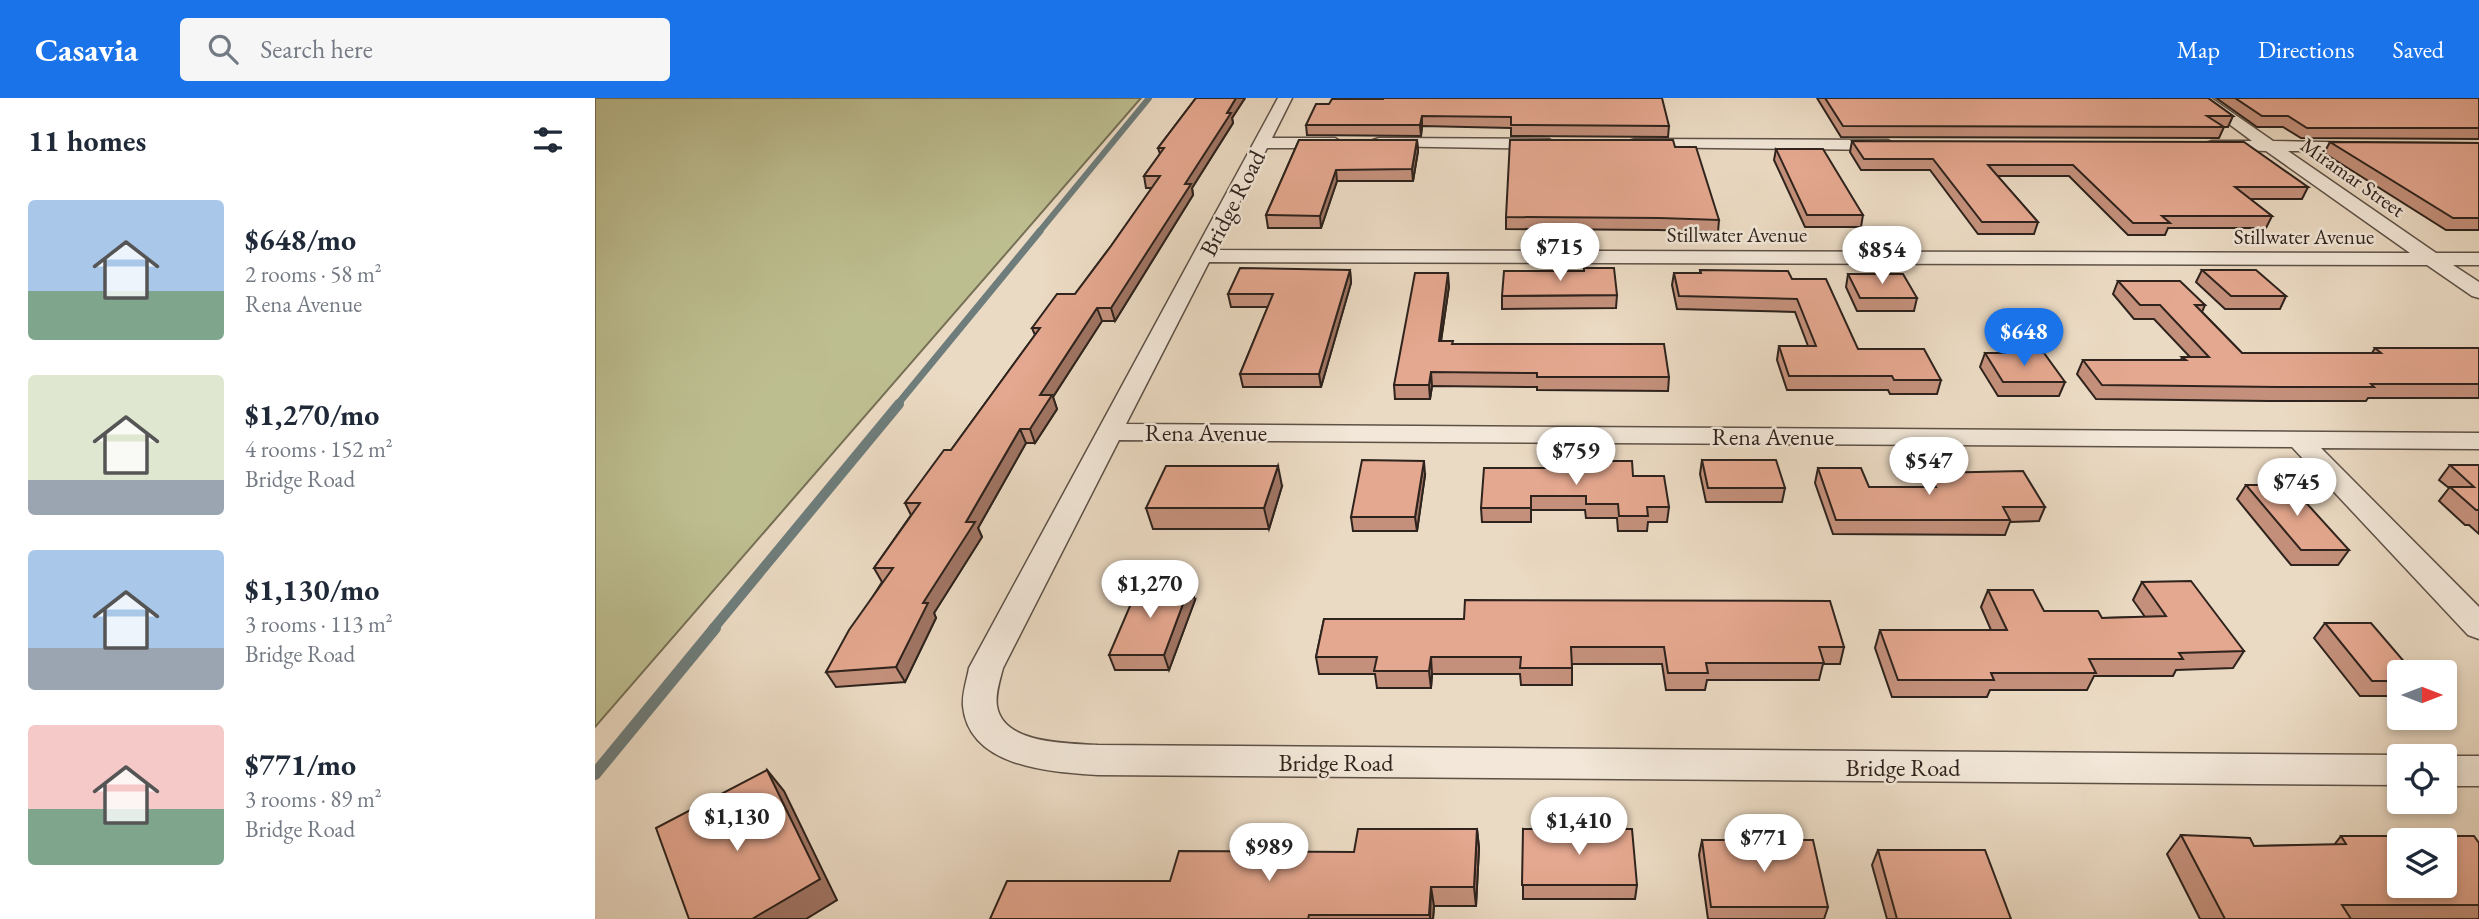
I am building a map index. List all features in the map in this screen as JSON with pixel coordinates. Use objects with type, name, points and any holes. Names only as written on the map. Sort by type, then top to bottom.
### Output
[{"type":"street","name":"Bridge Road","points":[[1285,98],[1205,256],[1109,432],[986,668],[980,709],[994,736],[1036,755],[1126,761],[2387,770]]},
{"type":"street","name":"Miramar Street","points":[[2201,98],[2479,292]]},
{"type":"street","points":[[1263,143],[1571,144]]},
{"type":"street","points":[[1613,144],[1903,145]]},
{"type":"street","points":[[2194,146],[2386,146]]},
{"type":"street","name":"Stillwater Avenue","points":[[1205,256],[2479,259]]},
{"type":"street","name":"Rena Avenue","points":[[1109,432],[2479,441]]},
{"type":"street","points":[[2299,440],[2479,627]]},
{"type":"street","points":[[2457,771],[2479,771]]},
{"type":"green space","points":[[595,98],[1141,98],[595,727]]},
{"type":"building","points":[[1196,98],[1236,98],[1227,113],[1231,113],[1185,184],[1191,184],[1111,308],[1097,308],[1040,395],[1052,395],[1030,429],[1020,429],[966,522],[975,522],[923,603],[928,603],[896,667],[826,672],[849,630],[893,568],[874,568],[920,503],[905,503],[944,450],[951,450],[1040,328],[1032,328],[1057,294],[1075,294],[1111,246],[1160,176],[1144,176],[1164,148],[1158,148]]},
{"type":"building","points":[[1662,98],[1669,126],[1511,125],[1511,117],[1422,116],[1420,125],[1306,125],[1316,104],[1329,104],[1332,99]]},
{"type":"building","points":[[1825,98],[2208,98],[2233,116],[2207,116],[2224,127],[1843,126]]},
{"type":"building","points":[[2235,98],[2479,98],[2479,128],[2307,128],[2288,116],[2262,116]]},
{"type":"building","points":[[1299,140],[1417,140],[1412,169],[1336,170],[1320,216],[1266,215]]},
{"type":"building","points":[[1510,140],[1673,140],[1675,147],[1696,147],[1719,220],[1506,217]]},
{"type":"building","points":[[1852,141],[2244,142],[2308,187],[2235,187],[2272,216],[2162,216],[2170,223],[2133,223],[2073,165],[1988,165],[2038,222],[1982,222],[1933,159],[1864,159]]},
{"type":"building","points":[[2330,142],[2479,143],[2479,218],[2453,218]]},
{"type":"building","points":[[1776,149],[1823,149],[1863,215],[1807,215]]},
{"type":"building","points":[[1240,268],[1350,270],[1319,374],[1240,374],[1273,294],[1228,294]]},
{"type":"building","points":[[1584,268],[1614,268],[1617,295],[1502,296],[1504,271],[1584,271]]},
{"type":"building","points":[[1700,270],[1788,271],[1792,279],[1826,279],[1858,349],[1924,349],[1941,380],[1894,380],[1892,376],[1789,376],[1779,346],[1816,346],[1797,299],[1679,296],[1674,273],[1701,273]]},
{"type":"building","points":[[2202,270],[2256,270],[2286,296],[2231,296]]},
{"type":"building","points":[[1415,273],[1448,273],[1439,341],[1453,341],[1452,344],[1664,344],[1669,377],[1537,377],[1537,373],[1431,372],[1429,385],[1394,385]]},
{"type":"building","points":[[1848,274],[1903,274],[1917,298],[1860,298]]},
{"type":"building","points":[[2118,281],[2180,281],[2205,305],[2195,305],[2242,353],[2381,353],[2375,348],[2479,348],[2479,384],[2371,384],[2374,387],[2102,385],[2083,360],[2186,360],[2182,357],[2209,357],[2160,305],[2140,305]]},
{"type":"building","points":[[1985,353],[2044,353],[2065,382],[2003,382]]},
{"type":"building","points":[[1362,460],[1424,461],[1415,517],[1351,517]]},
{"type":"building","points":[[1702,460],[1776,460],[1785,488],[1708,488]]},
{"type":"building","points":[[1584,461],[1632,461],[1633,476],[1664,476],[1669,507],[1647,507],[1648,516],[1619,516],[1618,504],[1586,504],[1586,496],[1531,496],[1531,508],[1481,508],[1484,468],[1584,468]]},
{"type":"building","points":[[2450,465],[2479,465],[2479,510],[2450,487],[2474,487]]},
{"type":"building","points":[[1166,466],[1278,466],[1264,508],[1146,508]]},
{"type":"building","points":[[1818,468],[1861,468],[1869,487],[1936,487],[1929,473],[2023,471],[2045,507],[2003,507],[2010,520],[1836,520]]},
{"type":"building","points":[[2246,485],[2290,485],[2349,550],[2301,550]]},
{"type":"building","points":[[2191,581],[2244,651],[2179,653],[2183,659],[2089,659],[2096,673],[1991,673],[1994,680],[1898,680],[1880,630],[2007,630],[1988,590],[2033,590],[2044,611],[2098,611],[2102,618],[2166,616],[2142,582]]},
{"type":"building","points":[[1139,585],[1190,585],[1164,655],[1109,655]]},
{"type":"building","points":[[1465,600],[1830,601],[1844,647],[1819,647],[1824,663],[1706,663],[1708,673],[1668,673],[1664,647],[1571,647],[1572,668],[1520,668],[1521,657],[1431,657],[1429,671],[1374,671],[1377,657],[1316,657],[1324,619],[1464,619]]},
{"type":"building","points":[[2325,623],[2371,623],[2403,660],[2387,660],[2387,681],[2372,681]]},
{"type":"building","points":[[767,770],[820,879],[752,919],[689,919],[656,828]]},
{"type":"building","points":[[1358,829],[1477,829],[1474,887],[1431,887],[1429,915],[1309,915],[1308,919],[990,919],[1007,881],[1170,881],[1179,851],[1354,852]]},
{"type":"building","points":[[1523,829],[1632,829],[1637,885],[1522,885]]},
{"type":"building","points":[[2181,835],[2250,838],[2254,846],[2346,844],[2341,836],[2387,836],[2387,898],[2457,898],[2457,836],[2474,836],[2479,843],[2479,905],[2342,905],[2351,919],[2225,919]]},
{"type":"building","points":[[1702,840],[1813,840],[1828,907],[1711,907]]},
{"type":"building","points":[[1878,850],[1985,850],[2011,919],[1897,919]]},
{"type":"waterway","points":[[1039,232],[1149,98]]},
{"type":"waterway","points":[[897,405],[1040,231]]},
{"type":"waterway","points":[[713,629],[899,404]]},
{"type":"waterway","points":[[595,774],[715,628]]}]
